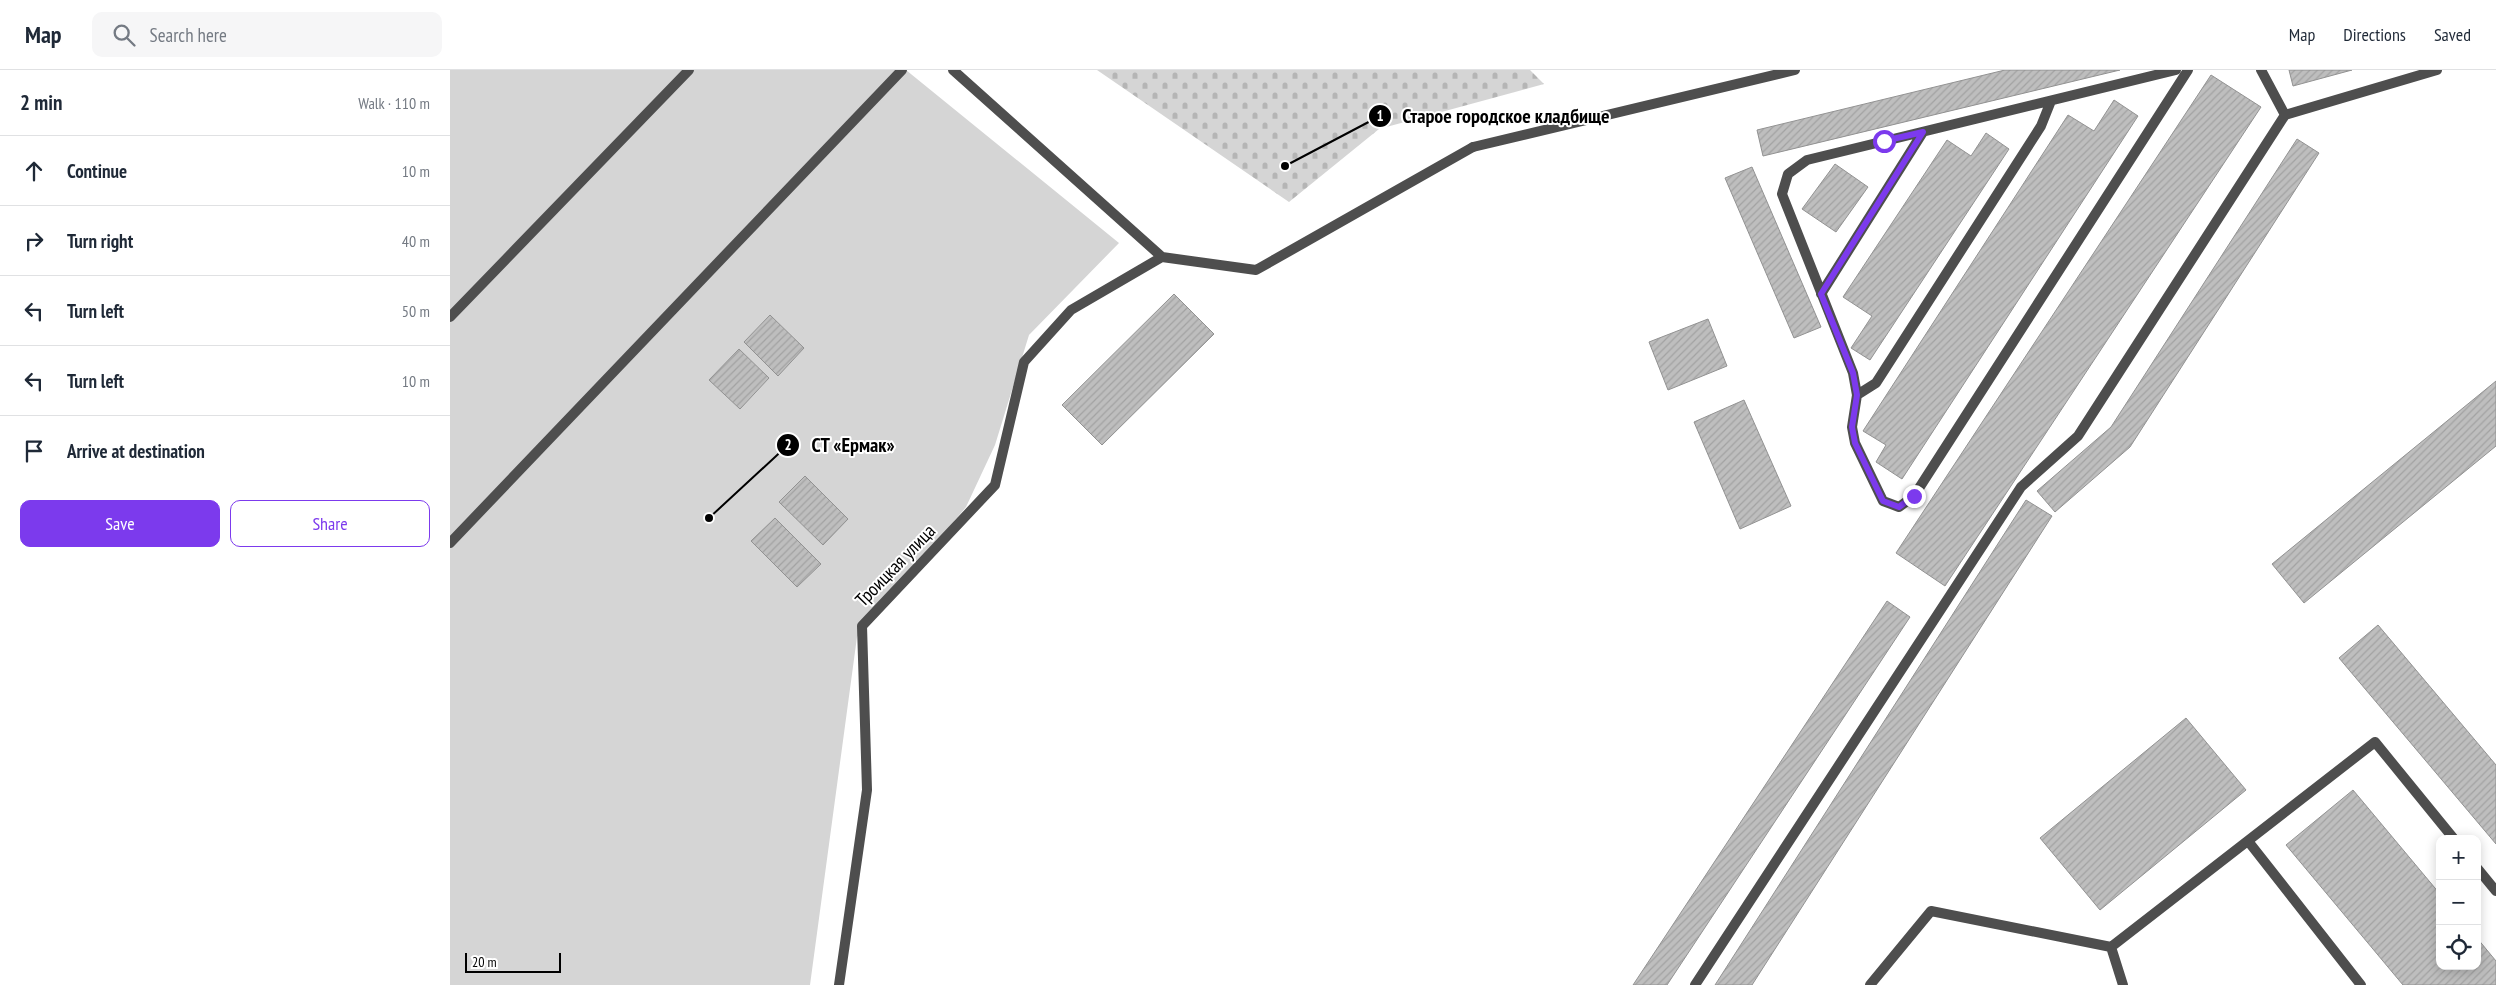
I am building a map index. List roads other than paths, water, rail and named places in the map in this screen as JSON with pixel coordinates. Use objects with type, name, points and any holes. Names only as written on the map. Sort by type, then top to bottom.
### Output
[{"type":"street","points":[[451,314],[689,70]]},
{"type":"street","points":[[450,543],[902,70]]},
{"type":"street","points":[[953,70],[1162,258],[1256,270],[1473,147],[1795,70]]},
{"type":"street","points":[[2176,70],[1807,160],[1788,174],[1782,194],[1853,373],[1857,395],[1852,427],[1855,443],[1883,501],[1899,507],[1914,496],[2188,70]]},
{"type":"street","points":[[2262,70],[2285,115]]},
{"type":"street","points":[[1695,985],[2020,488],[2078,436],[2285,115],[2437,70]]},
{"type":"street","points":[[1857,395],[1876,383],[2041,126],[2051,101]]},
{"type":"street","points":[[1821,294],[1923,132]]},
{"type":"street","name":"Троицкая улица","points":[[839,985],[867,790],[862,626],[995,485],[1024,362],[1071,310],[1162,258]]},
{"type":"street","points":[[1870,985],[1931,911],[2111,947],[2375,742],[2451,835]]},
{"type":"street","points":[[2248,840],[2361,985]]},
{"type":"street","points":[[2481,873],[2496,891]]},
{"type":"street","points":[[2111,947],[2122,985]]},
{"type":"place","name":"Старое городское кладбище","points":[[1285,166]]},
{"type":"place","name":"СТ «Ермак»","points":[[709,518]]}]
